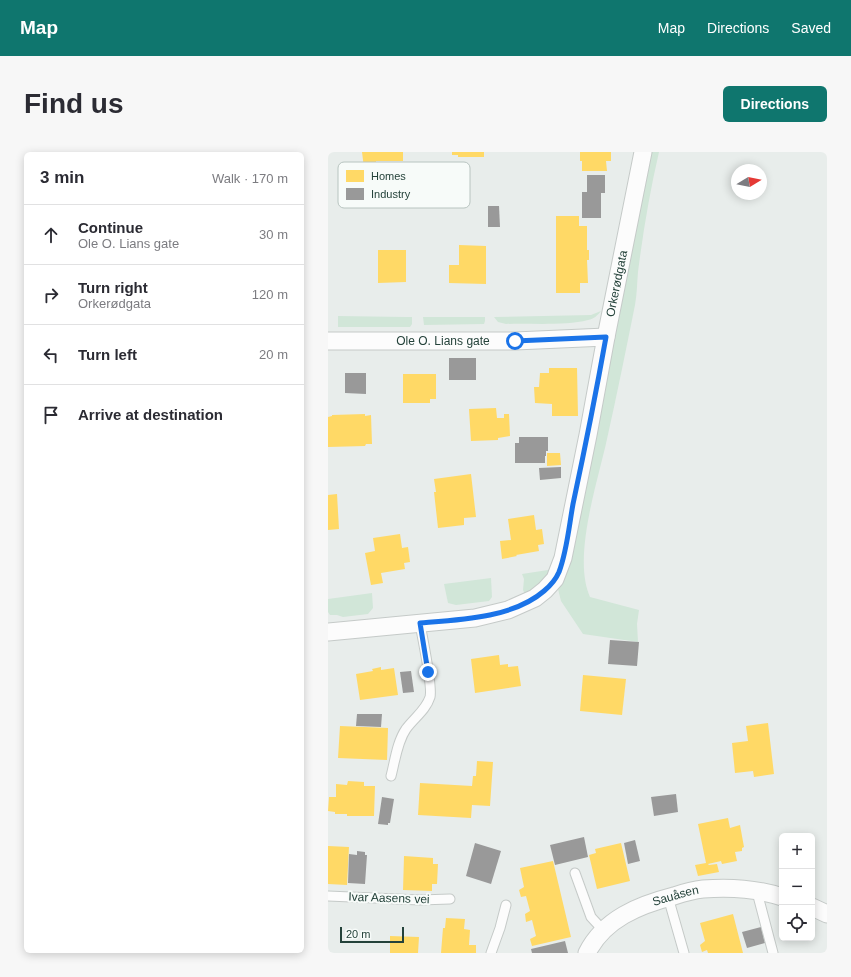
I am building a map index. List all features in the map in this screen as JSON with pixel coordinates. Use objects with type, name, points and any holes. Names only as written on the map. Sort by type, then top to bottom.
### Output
[{"type":"street","name":"Orkerødgata","points":[[328,632],[475,618],[508,610],[535,598],[555,580],[563,558],[643,152]]},
{"type":"street","name":"Ole O. Lians gate","points":[[328,341],[515,341],[606,337]]},
{"type":"street","name":"Sauåsen","points":[[587,953],[603,930],[634,909],[668,897],[702,889],[727,889],[758,892],[779,896]]},
{"type":"street","points":[[815,908],[827,914]]},
{"type":"lane","points":[[391,776],[406,728],[426,707],[430,696],[429,679],[420,623]]},
{"type":"lane","points":[[575,873],[591,917],[603,930]]},
{"type":"lane","points":[[758,892],[773,953]]},
{"type":"lane","name":"Ivar Aasens vei","points":[[328,896],[420,900],[450,899]]},
{"type":"lane","points":[[668,897],[684,953]]},
{"type":"lane","points":[[491,953],[506,905]]},
{"type":"green space","points":[[650,152],[659,152],[644,227],[638,272],[637,293],[611,422],[588,519],[584,561],[585,580],[590,597],[639,610],[637,624],[638,642],[583,634],[561,601],[558,589],[566,574]]},
{"type":"green space","points":[[601,311],[596,317],[590,319],[579,322],[559,324],[506,324],[498,322],[494,317],[591,315]]},
{"type":"green space","points":[[338,316],[412,317],[412,324],[410,327],[338,327]]},
{"type":"green space","points":[[423,317],[485,317],[485,321],[484,324],[424,325]]},
{"type":"green space","points":[[551,568],[541,583],[525,594],[523,590],[524,579],[522,574],[548,570]]},
{"type":"green space","points":[[491,578],[492,597],[489,601],[456,605],[448,603],[444,584]]},
{"type":"green space","points":[[372,593],[373,608],[368,614],[343,617],[330,615],[328,612],[328,599]]},
{"type":"building: Homes","points":[[362,152],[403,152],[403,161],[363,162]]},
{"type":"building: Homes","points":[[452,152],[484,152],[484,157],[458,157],[458,155],[452,155]]},
{"type":"building: Homes","points":[[580,152],[611,152],[611,161],[606,161],[607,171],[582,171]]},
{"type":"building: Homes","points":[[556,216],[579,216],[579,226],[587,226],[587,250],[589,250],[589,260],[587,260],[588,283],[580,283],[580,293],[556,293]]},
{"type":"building: Homes","points":[[459,245],[486,246],[486,284],[449,283],[449,265],[459,265]]},
{"type":"building: Homes","points":[[378,250],[406,250],[406,282],[378,283]]},
{"type":"building: Homes","points":[[549,368],[577,368],[578,416],[552,416],[552,404],[535,403],[534,387],[539,387],[540,373],[549,373]]},
{"type":"building: Homes","points":[[403,374],[436,374],[436,399],[430,399],[430,403],[403,403]]},
{"type":"building: Homes","points":[[496,408],[497,418],[504,418],[504,414],[509,414],[510,436],[498,438],[498,440],[471,441],[469,409]]},
{"type":"building: Homes","points":[[365,414],[365,416],[371,415],[372,444],[366,444],[365,446],[328,447],[328,417],[332,415]]},
{"type":"building: Homes","points":[[547,453],[560,453],[561,465],[547,466]]},
{"type":"building: Homes","points":[[471,474],[476,517],[464,518],[464,525],[438,528],[434,479]]},
{"type":"building: Homes","points":[[337,494],[339,529],[328,530],[328,495]]},
{"type":"building: Homes","points":[[534,515],[536,530],[542,529],[544,544],[538,545],[539,551],[502,559],[500,541],[511,540],[508,519]]},
{"type":"building: Homes","points":[[400,534],[402,548],[408,547],[410,562],[404,563],[405,569],[381,573],[383,583],[371,585],[365,553],[375,551],[373,538]]},
{"type":"building: Homes","points":[[499,655],[500,665],[508,664],[508,667],[518,666],[521,686],[475,693],[471,659]]},
{"type":"building: Homes","points":[[381,667],[381,670],[394,668],[398,695],[360,700],[356,674],[373,671],[372,669]]},
{"type":"building: Homes","points":[[583,675],[626,679],[622,715],[580,711]]},
{"type":"building: Homes","points":[[768,723],[774,774],[754,777],[753,771],[735,773],[732,743],[748,741],[746,726]]},
{"type":"building: Homes","points":[[340,726],[388,728],[387,760],[338,758]]},
{"type":"building: Homes","points":[[477,761],[493,762],[490,806],[472,805],[471,818],[418,815],[420,783],[472,786],[473,776],[476,776]]},
{"type":"building: Homes","points":[[348,781],[364,782],[364,786],[375,786],[374,816],[347,816],[347,814],[335,814],[335,812],[328,811],[329,797],[336,797],[336,784],[347,785]]},
{"type":"building: Homes","points":[[728,818],[730,828],[740,825],[744,847],[742,848],[742,851],[735,852],[737,861],[722,864],[721,861],[708,864],[717,864],[719,872],[698,876],[695,865],[706,863],[698,824]]},
{"type":"building: Homes","points":[[621,843],[630,881],[597,889],[589,855],[596,853],[595,849]]},
{"type":"building: Homes","points":[[328,846],[349,847],[347,885],[328,884]]},
{"type":"building: Homes","points":[[404,856],[433,858],[433,864],[438,864],[437,884],[432,884],[432,891],[403,890]]},
{"type":"building: Homes","points":[[553,861],[571,937],[532,946],[530,939],[536,936],[532,920],[526,922],[525,914],[530,911],[526,896],[521,897],[519,890],[524,887],[520,868]]},
{"type":"building: Homes","points":[[733,914],[743,953],[708,953],[707,950],[702,952],[700,945],[705,941],[700,923]]},
{"type":"building: Homes","points":[[446,918],[465,919],[464,929],[470,930],[469,945],[476,945],[476,953],[441,953],[443,928],[445,928]]},
{"type":"building: Homes","points":[[390,936],[419,937],[418,953],[390,953]]},
{"type":"building: Industry","points":[[587,175],[605,175],[605,193],[601,193],[601,218],[582,218],[582,192],[587,192]]},
{"type":"building: Industry","points":[[488,206],[499,206],[500,227],[488,227]]},
{"type":"building: Industry","points":[[449,358],[476,358],[476,380],[449,380]]},
{"type":"building: Industry","points":[[345,373],[366,373],[366,394],[345,393]]},
{"type":"building: Industry","points":[[519,437],[548,437],[548,451],[546,451],[545,463],[515,463],[515,443],[519,443]]},
{"type":"building: Industry","points":[[561,467],[561,478],[540,480],[539,468]]},
{"type":"building: Industry","points":[[610,640],[639,642],[637,666],[608,664]]},
{"type":"building: Industry","points":[[411,671],[414,692],[403,693],[400,672]]},
{"type":"building: Industry","points":[[357,714],[382,714],[381,727],[356,726]]},
{"type":"building: Industry","points":[[676,794],[678,812],[654,816],[651,797]]},
{"type":"building: Industry","points":[[382,797],[394,799],[390,823],[388,823],[388,825],[378,824]]},
{"type":"building: Industry","points":[[584,837],[588,857],[555,865],[550,845]]},
{"type":"building: Industry","points":[[635,840],[640,861],[628,864],[624,843]]},
{"type":"building: Industry","points":[[475,843],[501,851],[491,884],[466,876]]},
{"type":"building: Industry","points":[[357,851],[365,852],[365,855],[367,855],[365,884],[348,883],[349,854],[357,855]]},
{"type":"building: Industry","points":[[761,927],[765,943],[747,948],[742,932]]},
{"type":"building: Industry","points":[[565,941],[568,953],[532,953],[531,949]]},
{"type":"route","points":[[428,672],[420,623],[475,618],[508,610],[535,598],[555,580],[563,558],[606,337],[515,341]]}]
